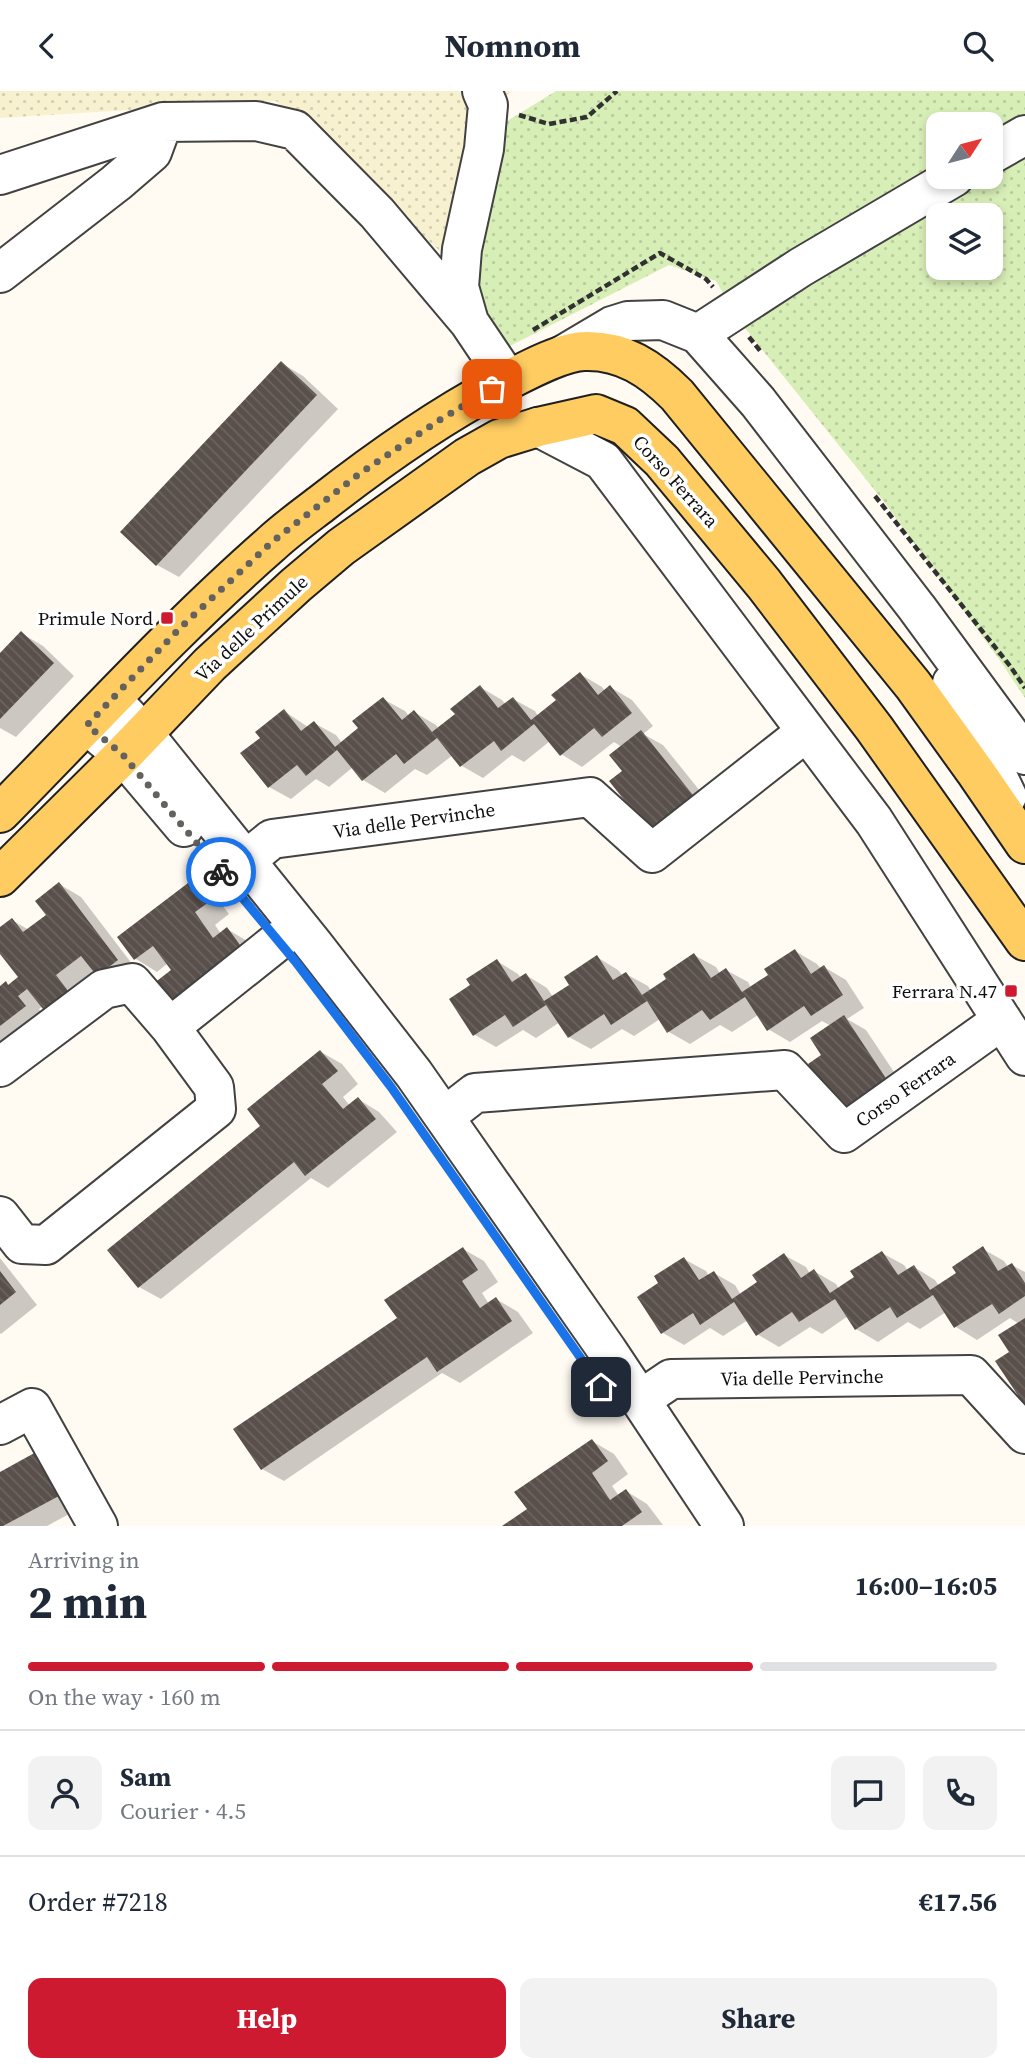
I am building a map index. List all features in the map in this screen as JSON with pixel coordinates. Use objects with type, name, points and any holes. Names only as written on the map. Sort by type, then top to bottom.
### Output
[{"type":"main road","points":[[0,813],[181,627],[272,542],[359,474],[441,419],[508,380],[563,355],[583,351],[613,353],[637,362],[656,374],[677,395],[913,685],[1025,844]]},
{"type":"main road","name":"Corso Ferrara","points":[[538,427],[596,414],[625,426],[663,461],[764,584],[865,716],[1025,941]]},
{"type":"main road","name":"Via delle Primule","points":[[0,877],[209,664],[341,547],[467,457],[499,439],[538,427]]},
{"type":"street","points":[[469,322],[459,287],[462,249],[484,149],[485,98]]},
{"type":"street","points":[[0,175],[163,122],[256,121],[295,130],[377,213],[469,322],[508,380]]},
{"type":"street","points":[[0,273],[152,152],[163,122]]},
{"type":"street","points":[[1003,148],[1025,135]]},
{"type":"street","points":[[698,334],[801,267],[934,189]]},
{"type":"street","points":[[563,355],[612,326],[628,321],[663,320],[698,334],[758,403],[917,608],[1025,755]]},
{"type":"street","points":[[538,427],[603,461],[873,821],[1025,1056]]},
{"type":"street","points":[[917,608],[984,752],[1025,832]]},
{"type":"street","points":[[99,713],[133,744],[245,860],[397,1052],[640,1400],[724,1526]]},
{"type":"street","name":"Via delle Pervinche","points":[[245,860],[272,839],[590,797],[652,853],[806,732]]},
{"type":"street","points":[[133,744],[278,941],[391,1087],[585,1364],[693,1526]]},
{"type":"street","points":[[170,1027],[278,941]]},
{"type":"street","points":[[0,1067],[103,989],[132,983],[170,1027],[214,1087],[216,1109],[46,1245],[22,1244],[0,1216]]},
{"type":"street","name":"Corso Ferrara","points":[[443,1117],[475,1093],[785,1070],[845,1133],[1002,1020]]},
{"type":"street","name":"Via delle Pervinche","points":[[640,1400],[671,1379],[971,1375],[1025,1434]]},
{"type":"street","points":[[0,1425],[32,1408],[98,1526]]},
{"type":"path","points":[[485,98],[549,124],[587,117],[617,91]]},
{"type":"shaded area","points":[[0,91],[513,91],[488,106],[453,263],[276,101],[0,118]]},
{"type":"green space","points":[[556,91],[1025,91],[1025,698],[885,503],[740,322],[716,281],[669,265],[508,347],[475,295],[482,184],[504,123]]},
{"type":"building","points":[[281,361],[317,395],[156,566],[120,532]]},
{"type":"building","points":[[21,631],[54,663],[0,719],[0,653]]},
{"type":"building","points":[[580,672],[598,695],[610,685],[632,713],[602,737],[594,728],[560,756],[534,724],[501,751],[494,741],[460,767],[437,738],[404,764],[396,754],[362,781],[337,750],[306,776],[297,765],[268,788],[240,753],[260,738],[255,732],[284,709],[301,731],[314,721],[335,747],[358,728],[352,721],[383,697],[402,720],[414,710],[432,732],[455,714],[450,709],[480,685],[498,708],[513,697],[531,720],[556,700],[551,695]]},
{"type":"building","points":[[641,730],[696,799],[652,835],[609,781],[622,771],[609,755]]},
{"type":"building","points":[[192,880],[209,902],[195,912],[213,938],[227,927],[245,952],[171,1008],[153,984],[171,970],[153,946],[134,960],[117,937]]},
{"type":"building","points":[[59,882],[118,960],[97,976],[81,956],[56,975],[71,995],[47,1014],[27,989],[18,996],[26,1006],[0,1026],[0,986],[6,981],[8,985],[18,977],[0,954],[0,927],[12,918],[23,932],[46,915],[35,901]]},
{"type":"building","points":[[795,949],[811,974],[824,965],[843,995],[811,1016],[804,1006],[767,1031],[745,997],[710,1020],[702,1010],[667,1033],[647,1001],[611,1025],[604,1014],[568,1038],[546,1005],[513,1027],[505,1015],[473,1036],[449,999],[470,985],[466,979],[497,959],[512,982],[526,973],[544,1001],[569,985],[564,977],[597,955],[613,980],[626,972],[642,995],[666,979],[663,974],[694,953],[711,978],[726,968],[742,992],[768,975],[764,969]]},
{"type":"building","points":[[844,1015],[893,1089],[846,1121],[808,1064],[821,1055],[810,1038]]},
{"type":"building","points":[[320,1050],[338,1071],[322,1084],[343,1109],[358,1097],[376,1119],[305,1176],[294,1162],[138,1288],[107,1250],[260,1126],[247,1109]]},
{"type":"building","points":[[983,1246],[998,1271],[1012,1263],[1025,1283],[1025,1296],[999,1314],[992,1304],[954,1328],[933,1295],[897,1318],[890,1307],[855,1330],[835,1299],[799,1322],[792,1312],[756,1336],[734,1302],[700,1325],[693,1313],[661,1334],[637,1297],[658,1283],[654,1276],[684,1257],[699,1280],[714,1271],[732,1299],[757,1282],[752,1275],[784,1253],[801,1278],[814,1269],[830,1293],[854,1277],[850,1271],[882,1251],[898,1275],[914,1265],[930,1290],[956,1273],[952,1267]]},
{"type":"building","points":[[463,1247],[478,1270],[462,1281],[480,1308],[496,1297],[512,1321],[437,1372],[427,1357],[261,1470],[233,1429],[397,1318],[384,1300]]},
{"type":"building","points":[[0,1271],[16,1292],[0,1305]]},
{"type":"building","points":[[1025,1318],[1025,1406],[995,1361],[1009,1352],[998,1335]]},
{"type":"building","points":[[592,1439],[608,1461],[592,1473],[610,1500],[626,1489],[642,1512],[622,1526],[502,1526],[527,1509],[514,1492]]},
{"type":"building","points":[[47,1446],[70,1490],[0,1526],[0,1472]]},
{"type":"way so far","points":[[221,872],[123,755],[87,725],[181,627],[272,542],[359,474],[441,419],[492,389]]},
{"type":"place","name":"Primule Nord","points":[[167,618]]},
{"type":"place","name":"Ferrara N.47","points":[[1011,991]]},
{"type":"route","points":[[221,872],[295,961],[391,1087],[601,1387]]}]
